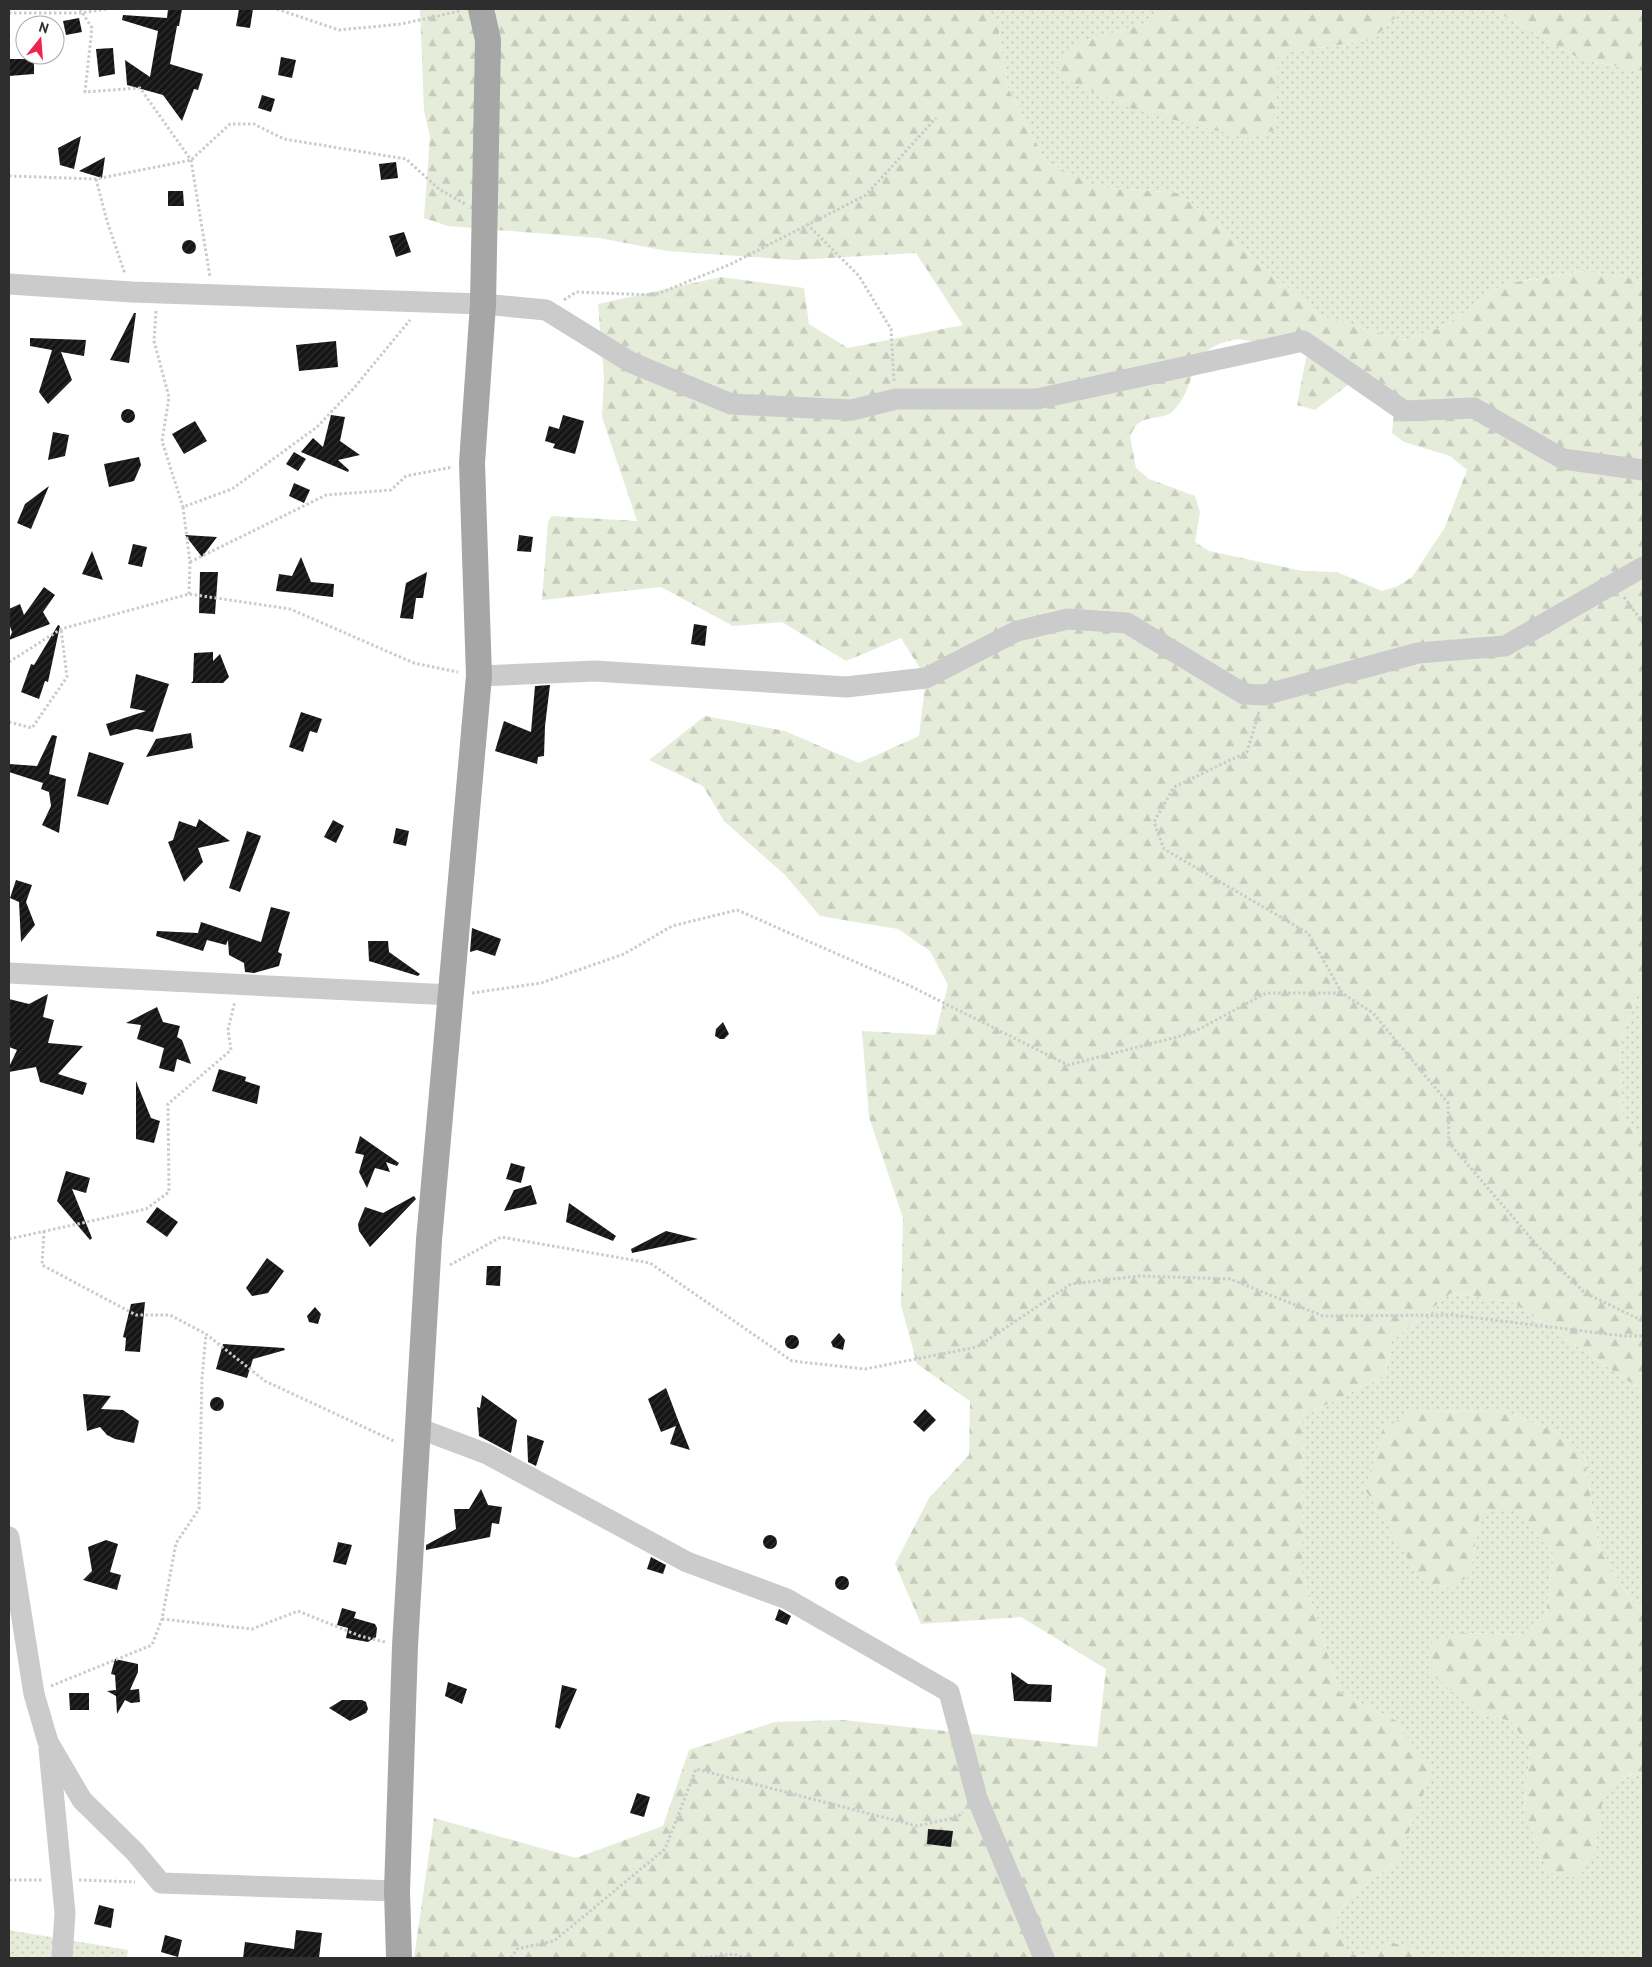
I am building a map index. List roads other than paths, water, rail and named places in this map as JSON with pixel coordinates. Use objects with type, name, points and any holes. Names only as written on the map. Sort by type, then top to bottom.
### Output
[{"type":"main road","points":[[399,1958],[396,1891],[405,1646],[426,1277],[479,676],[472,463],[483,304],[488,40],[473,10]]},
{"type":"street","points":[[9,284],[132,292],[483,304],[546,310],[630,362],[731,404],[852,410],[896,399],[1037,399],[1303,341],[1404,411],[1474,408],[1563,459],[1643,470]]},
{"type":"street","points":[[479,676],[595,670],[846,687],[926,678],[1016,631],[1068,619],[1127,623],[1244,694],[1264,695],[1418,653],[1505,646],[1643,567]]},
{"type":"street","points":[[9,973],[239,986],[451,995]]},
{"type":"street","points":[[417,1440],[487,1454],[687,1562],[787,1599],[950,1692],[977,1798],[1044,1958]]},
{"type":"street","points":[[9,1536],[34,1694],[48,1742],[65,1912],[62,1958]]},
{"type":"street","points":[[48,1742],[82,1800],[135,1852],[161,1883],[396,1891]]}]
